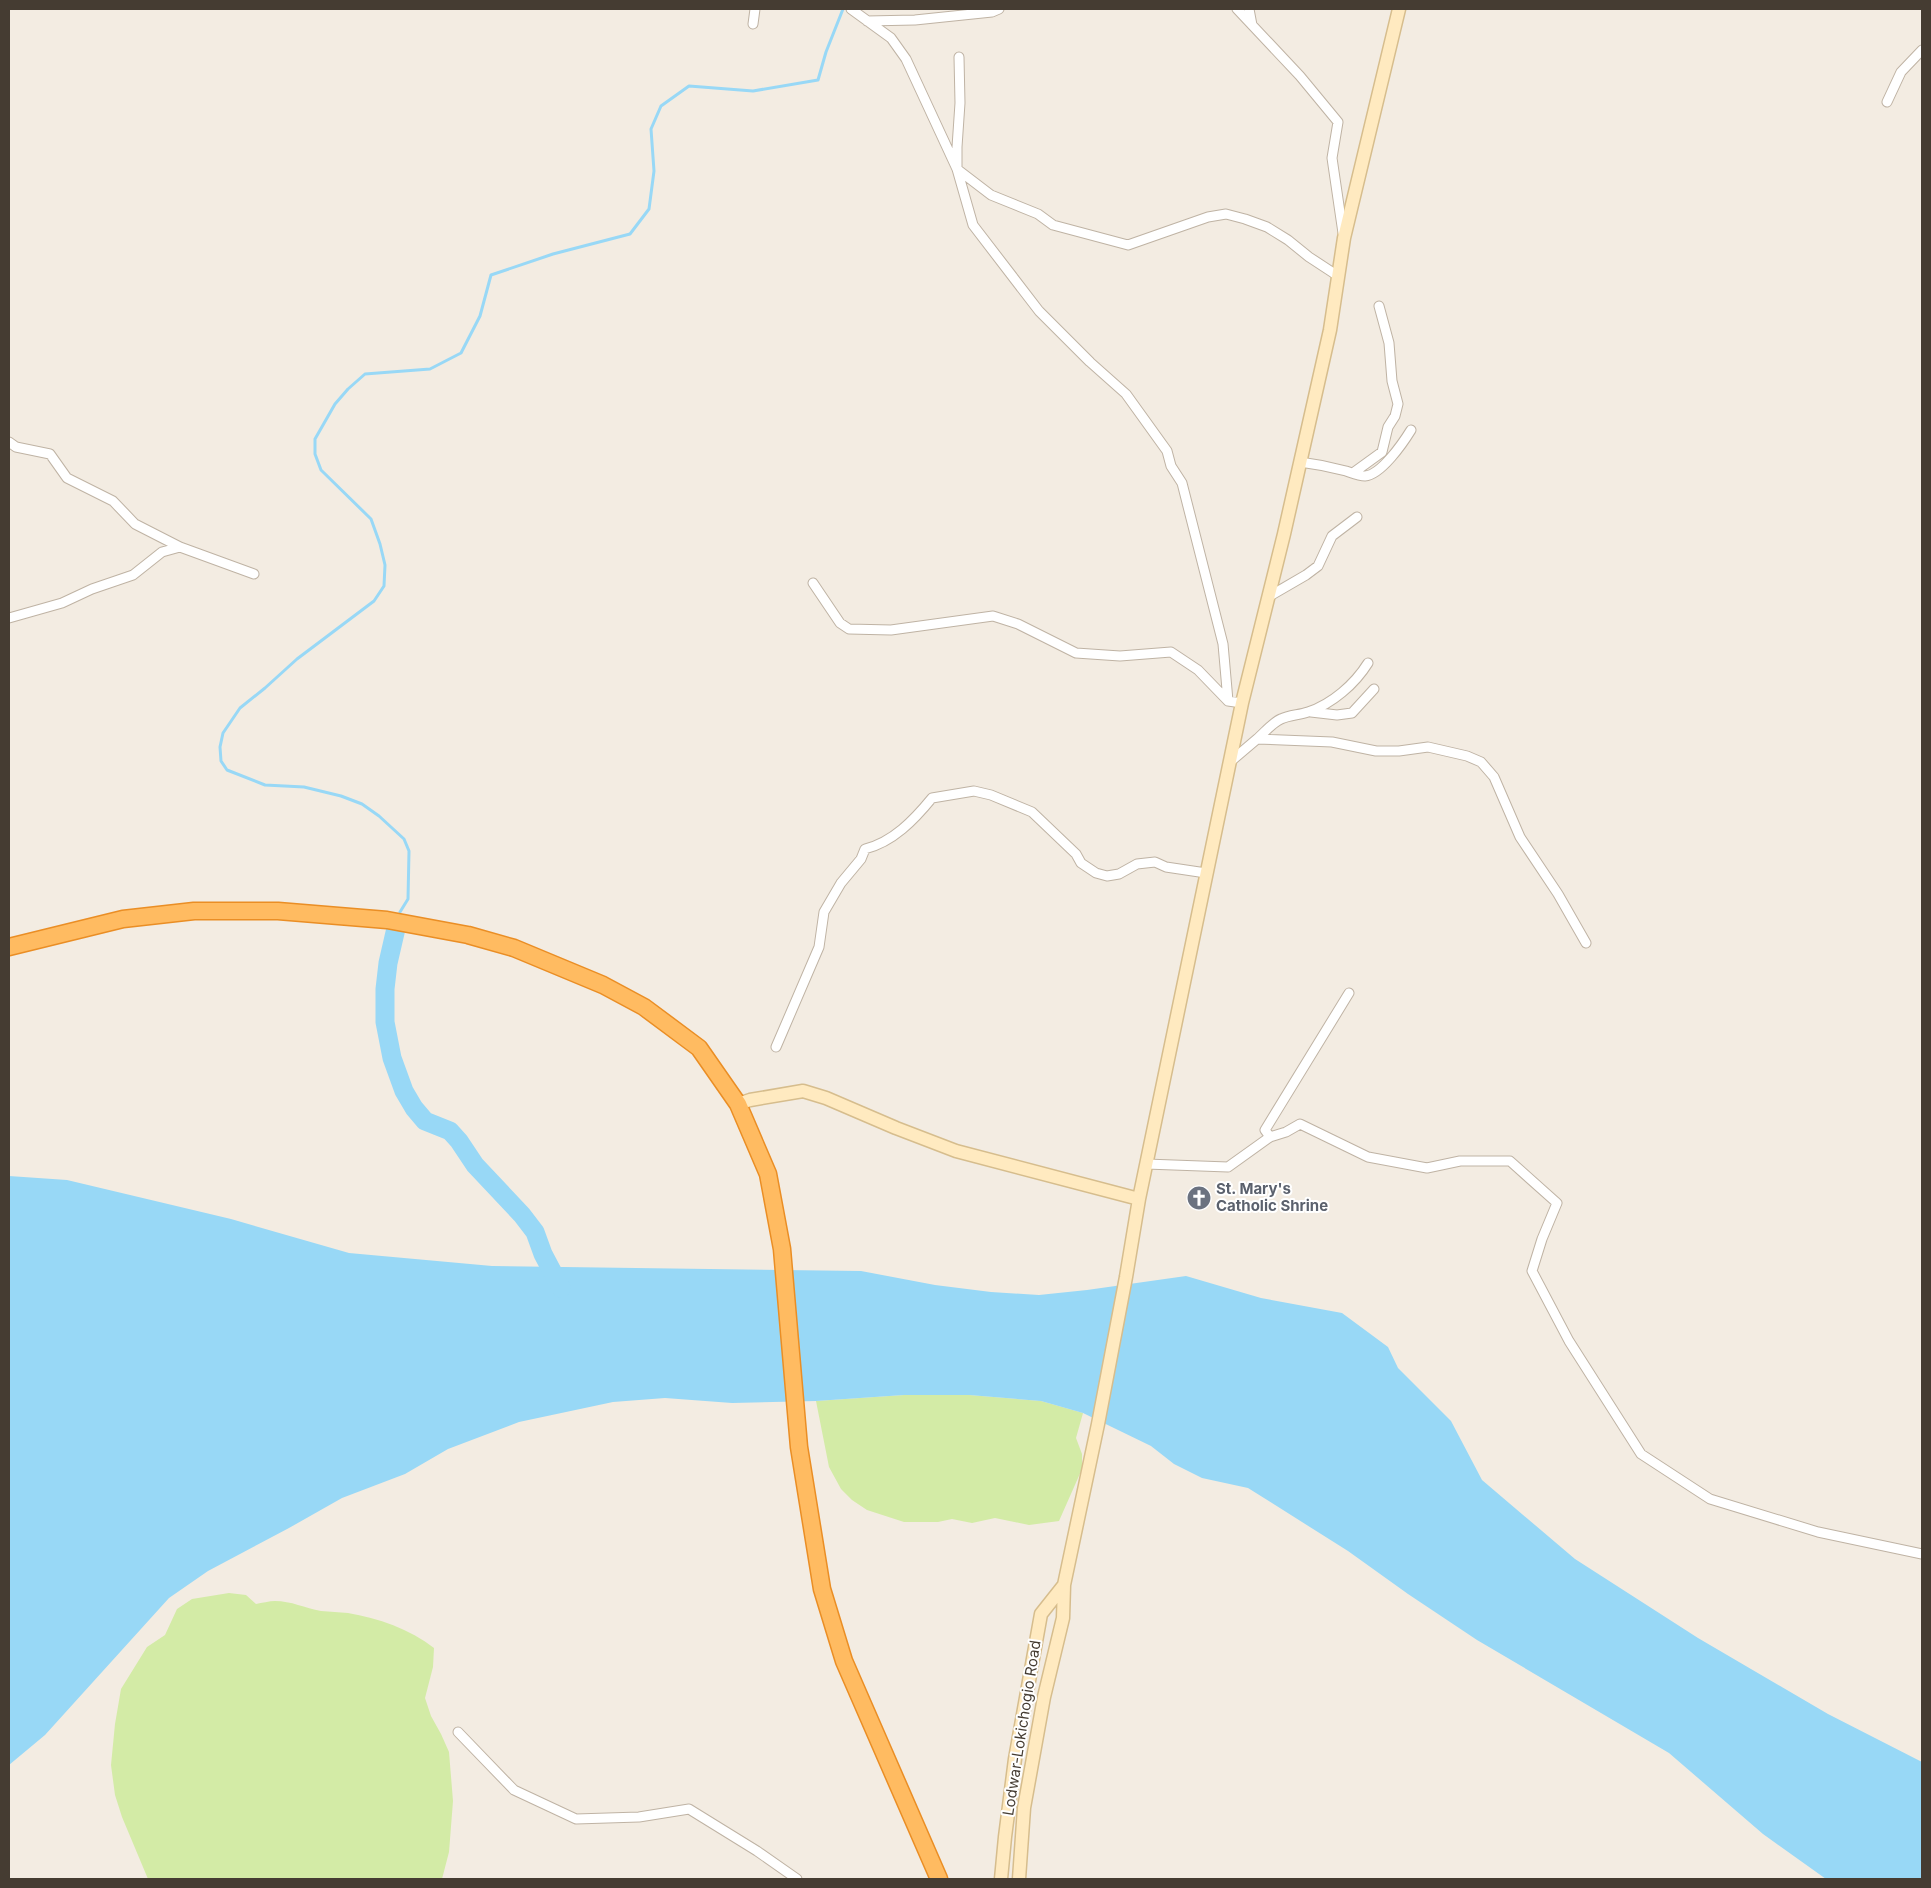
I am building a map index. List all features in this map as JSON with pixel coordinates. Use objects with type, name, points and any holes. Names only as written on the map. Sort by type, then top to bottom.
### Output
[{"type":"highway","points":[[9,947],[123,919],[194,911],[278,911],[387,920],[468,935],[514,948],[603,984],[644,1007],[700,1048],[738,1104],[768,1174],[782,1249],[799,1447],[822,1589],[844,1661],[938,1876]]},
{"type":"main road","points":[[738,1104],[768,1096],[803,1091],[826,1098],[956,1152],[1139,1199],[1242,703],[1330,330],[1344,238],[1400,9]]},
{"type":"main road","name":"Lodwar-Lokichogio Road","points":[[1019,1879],[1024,1808],[1044,1697],[1063,1618],[1064,1585],[1098,1424],[1139,1199]]},
{"type":"main road","name":"Lodwar-Lokichogio Road","points":[[1001,1879],[1004,1837],[1015,1759],[1041,1614],[1064,1585]]},
{"type":"street","points":[[753,24],[755,9]]},
{"type":"street","points":[[852,9],[891,38],[906,59],[957,169],[973,225],[1039,311],[1090,362],[1126,394],[1167,452],[1171,466],[1182,483],[1223,644],[1228,701]]},
{"type":"street","points":[[867,21],[915,20],[992,12],[999,9]]},
{"type":"street","points":[[1237,9],[1300,76],[1338,122],[1332,158],[1344,238]]},
{"type":"street","points":[[1249,9],[1252,25]]},
{"type":"street","points":[[1887,102],[1901,72],[1922,50]]},
{"type":"street","points":[[957,169],[960,103],[959,57]]},
{"type":"street","points":[[957,169],[991,195],[1038,214],[1053,225],[1128,245],[1208,217],[1226,214],[1245,219],[1268,227],[1338,276]]},
{"type":"street","points":[[1353,473],[1382,452],[1388,427],[1395,416],[1398,404],[1392,381],[1389,343],[1379,306]]},
{"type":"street","points":[[1300,462],[1320,464],[1364,476],[1373,474],[1400,448],[1411,430]]},
{"type":"street","points":[[9,442],[16,447],[50,454],[67,478],[113,501],[135,524],[180,547],[254,574]]},
{"type":"street","points":[[1268,598],[1318,566],[1332,536],[1357,517]]},
{"type":"street","points":[[9,618],[62,603],[92,589],[132,575],[162,552],[180,547]]},
{"type":"street","points":[[813,583],[840,623],[849,629],[890,630],[993,616],[1018,624],[1076,653],[1120,656],[1171,652],[1198,670],[1228,701],[1242,703]]},
{"type":"street","points":[[1230,762],[1280,719],[1321,707],[1341,693],[1358,677],[1368,663]]},
{"type":"street","points":[[1308,712],[1337,715],[1352,713],[1374,689]]},
{"type":"street","points":[[1257,739],[1332,742],[1376,751],[1399,751],[1428,747],[1451,751],[1481,762],[1494,778],[1520,837],[1558,894],[1586,943]]},
{"type":"street","points":[[776,1047],[819,947],[824,912],[841,883],[861,859],[865,849],[879,846],[898,832],[921,812],[932,798],[974,791],[991,795],[1032,812],[1076,854],[1081,863],[1096,873],[1107,876],[1119,874],[1137,864],[1154,862],[1166,867],[1206,873]]},
{"type":"street","points":[[1270,1137],[1265,1130],[1349,993]]},
{"type":"street","points":[[1146,1164],[1228,1167],[1270,1137],[1300,1124],[1368,1156],[1426,1168],[1460,1161],[1510,1161],[1557,1203],[1542,1239],[1532,1271],[1569,1341],[1641,1454],[1710,1499],[1818,1532],[1922,1554]]},
{"type":"street","points":[[458,1732],[514,1790],[576,1819],[639,1817],[689,1809],[757,1851],[797,1879]]},
{"type":"green space","points":[[904,1395],[969,1395],[1041,1401],[1083,1413],[1076,1438],[1082,1454],[1082,1469],[1059,1521],[1029,1525],[995,1518],[972,1523],[952,1519],[938,1522],[904,1522],[867,1510],[852,1500],[841,1489],[829,1467],[816,1401]]},
{"type":"green space","points":[[229,1593],[246,1595],[256,1604],[281,1601],[321,1611],[348,1613],[371,1618],[415,1635],[434,1648],[433,1667],[425,1698],[431,1716],[449,1752],[453,1801],[449,1852],[442,1879],[148,1879],[122,1817],[115,1795],[111,1765],[121,1689],[147,1647],[165,1635],[177,1609],[192,1599]]},
{"type":"water","points":[[9,1176],[67,1180],[231,1219],[349,1253],[492,1266],[861,1271],[935,1285],[991,1292],[1039,1295],[1186,1276],[1261,1298],[1342,1313],[1388,1347],[1398,1368],[1451,1421],[1482,1480],[1575,1559],[1698,1638],[1828,1714],[1922,1762],[1922,1879],[1826,1879],[1763,1834],[1669,1753],[1477,1640],[1348,1551],[1248,1488],[1202,1478],[1174,1464],[1151,1446],[1083,1413],[1041,1401],[969,1395],[904,1395],[816,1401],[732,1403],[665,1398],[613,1402],[519,1422],[448,1449],[405,1474],[342,1498],[208,1571],[169,1598],[45,1735],[9,1765]]},
{"type":"waterway","points":[[400,912],[408,899],[409,851],[404,839],[379,816],[362,804],[341,796],[304,787],[265,785],[227,770],[221,761],[220,747],[223,733],[240,708],[297,659],[374,601],[384,586],[385,565],[371,519],[321,470],[315,454],[315,439],[335,404],[365,374],[430,369],[461,353],[480,316],[491,275],[553,254],[630,234],[649,209],[654,171],[651,129],[661,106],[689,86],[753,91],[818,80],[826,52],[843,9]]},
{"type":"waterway","points":[[397,924],[388,963],[385,989],[385,1022],[392,1058],[404,1091],[414,1108],[425,1121],[450,1131],[475,1165],[522,1215],[535,1232],[543,1254],[561,1288]]},
{"type":"place","name":"St. Mary's Catholic Shrine","points":[[1199,1198]]}]
